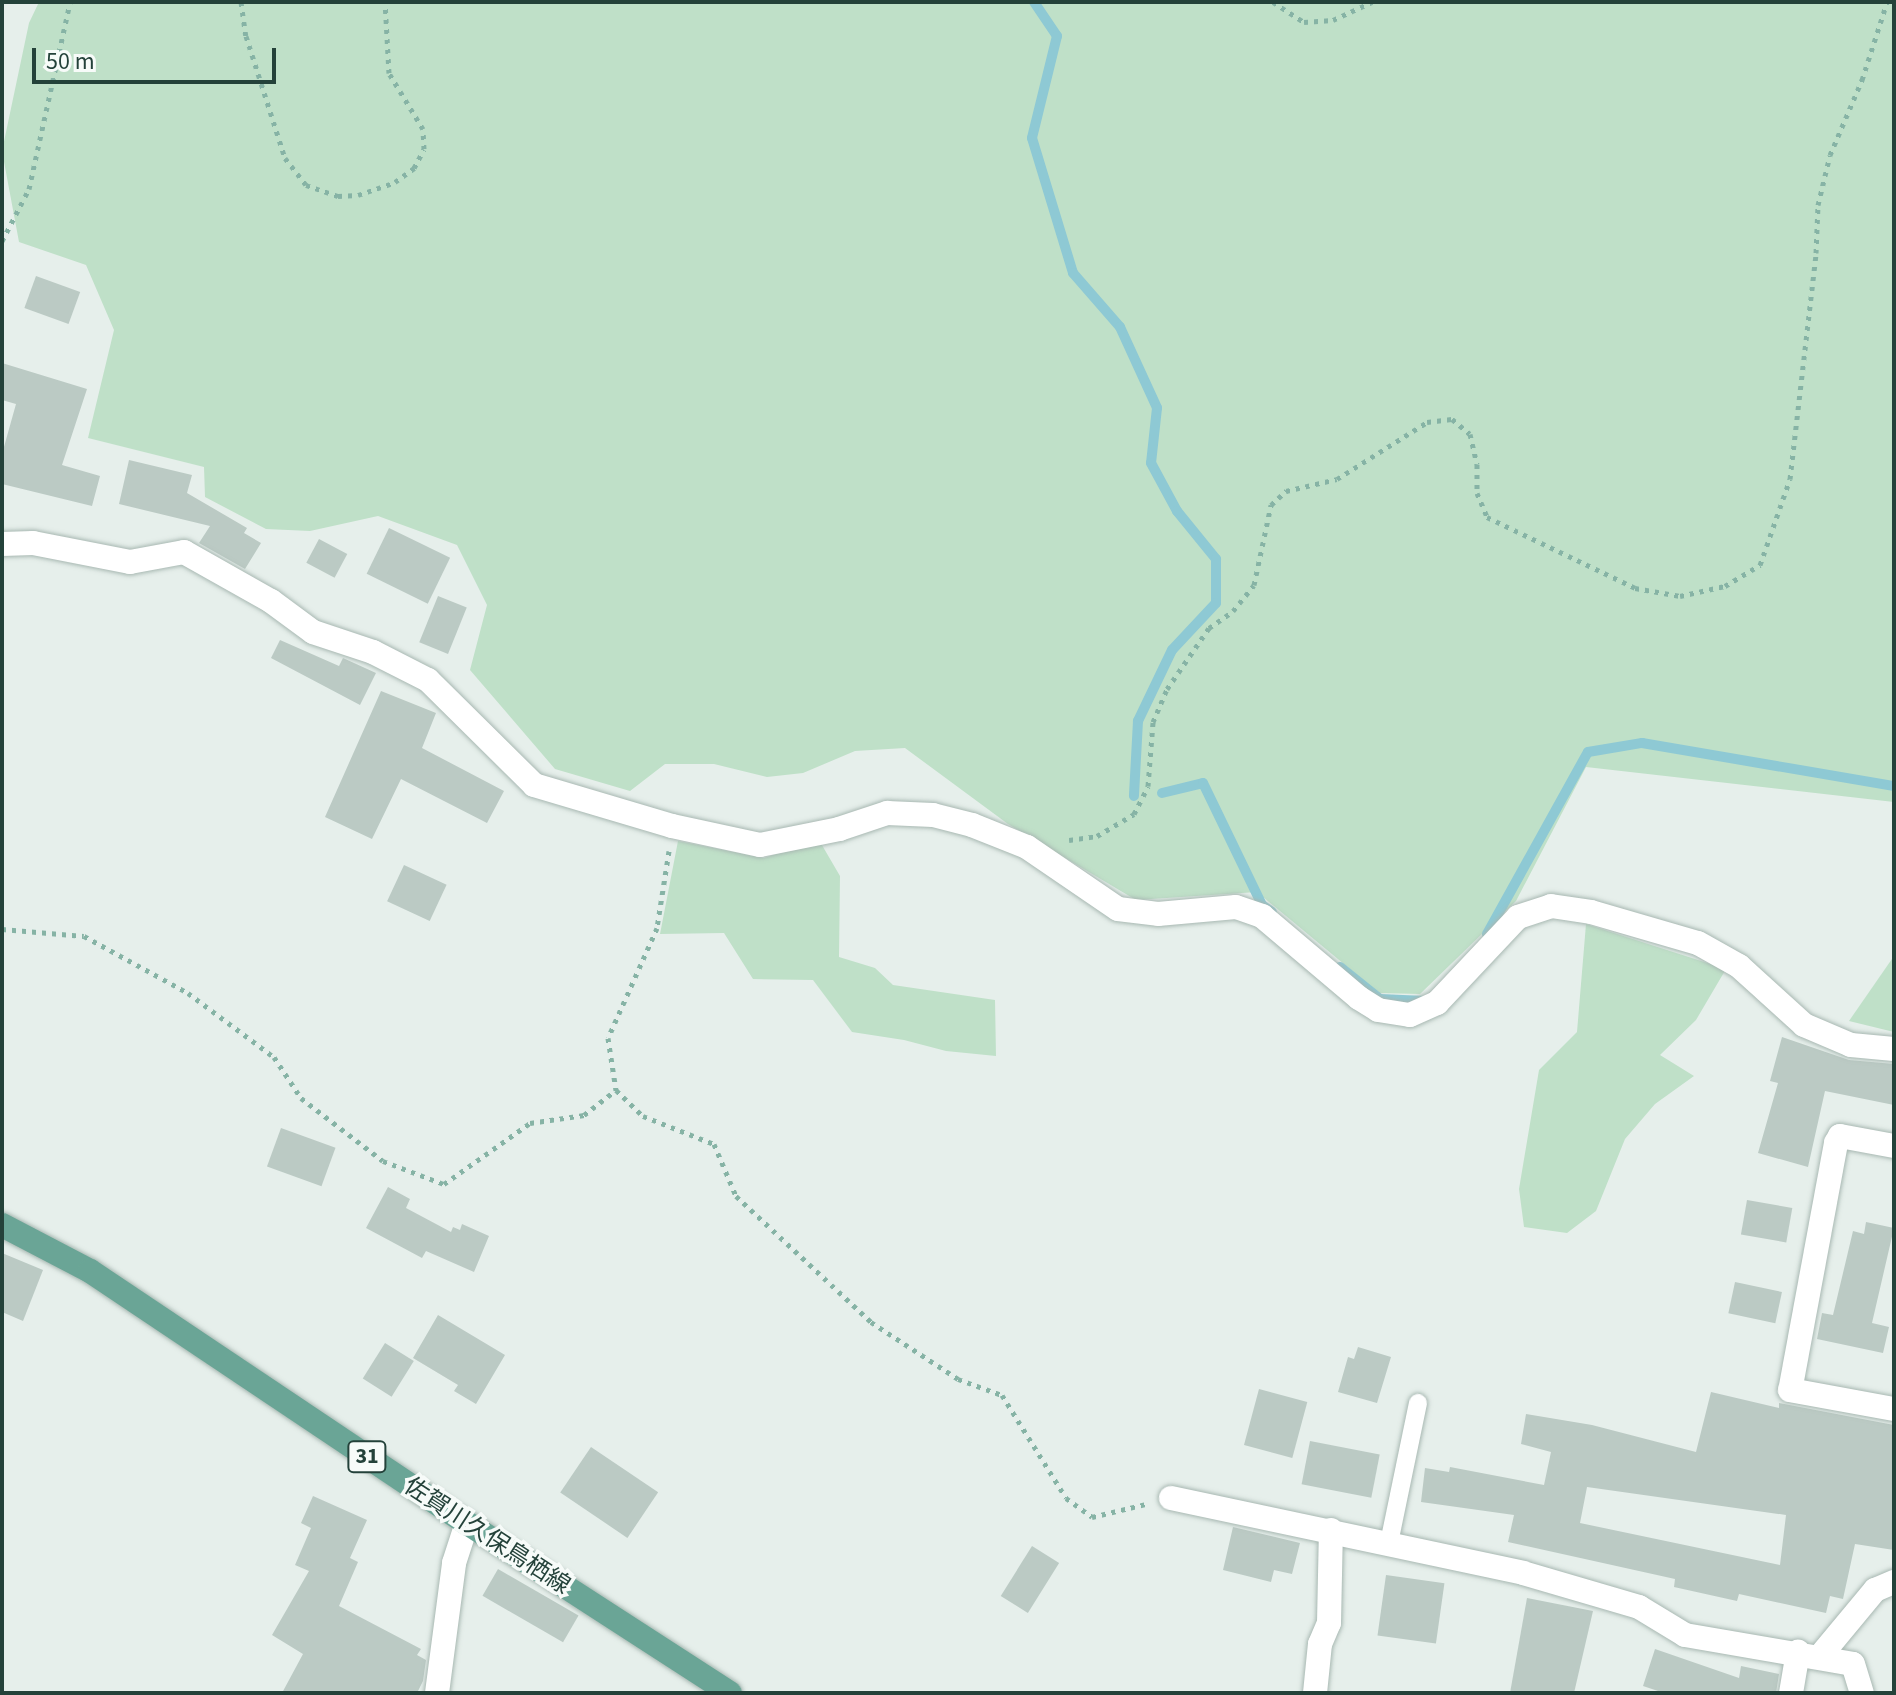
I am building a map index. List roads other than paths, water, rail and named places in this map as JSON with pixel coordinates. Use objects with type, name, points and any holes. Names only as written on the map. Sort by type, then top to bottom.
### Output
[{"type":"main road","name":"佐賀川久保鳥栖線","points":[[2,1225],[90,1271],[467,1523],[730,1693]]},
{"type":"street","points":[[2,544],[33,543],[130,562],[184,552],[271,601],[313,632],[373,652],[428,680],[534,785],[672,826],[760,845],[839,829],[887,813],[933,815],[972,825],[1027,847],[1118,909],[1158,914],[1236,907],[1262,916],[1378,1010],[1410,1015],[1437,1003],[1518,917],[1551,906],[1591,912],[1698,943],[1739,966],[1804,1025],[1851,1045],[1894,1049]]},
{"type":"street","points":[[1894,1146],[1840,1136],[1836,1143],[1790,1390],[1894,1409]]},
{"type":"street","points":[[1171,1498],[1523,1573],[1639,1607],[1685,1635],[1853,1664],[1862,1693]]},
{"type":"street","points":[[437,1693],[454,1563],[467,1523]]},
{"type":"street","points":[[1315,1693],[1320,1644],[1329,1623],[1331,1530]]},
{"type":"street","points":[[1791,1693],[1809,1654],[1875,1590],[1894,1582]]},
{"type":"lane","points":[[1389,1543],[1418,1403]]},
{"type":"waterway","points":[[1034,2],[1057,36],[1032,138],[1073,273],[1120,327],[1157,408],[1151,463],[1177,511],[1216,559],[1216,603],[1172,650],[1138,721],[1134,796]]},
{"type":"waterway","points":[[1487,934],[1588,752],[1642,743],[1894,786]]},
{"type":"waterway","points":[[1162,793],[1203,783],[1262,905],[1272,912]]},
{"type":"waterway","points":[[1340,967],[1380,999],[1425,1001]]}]
